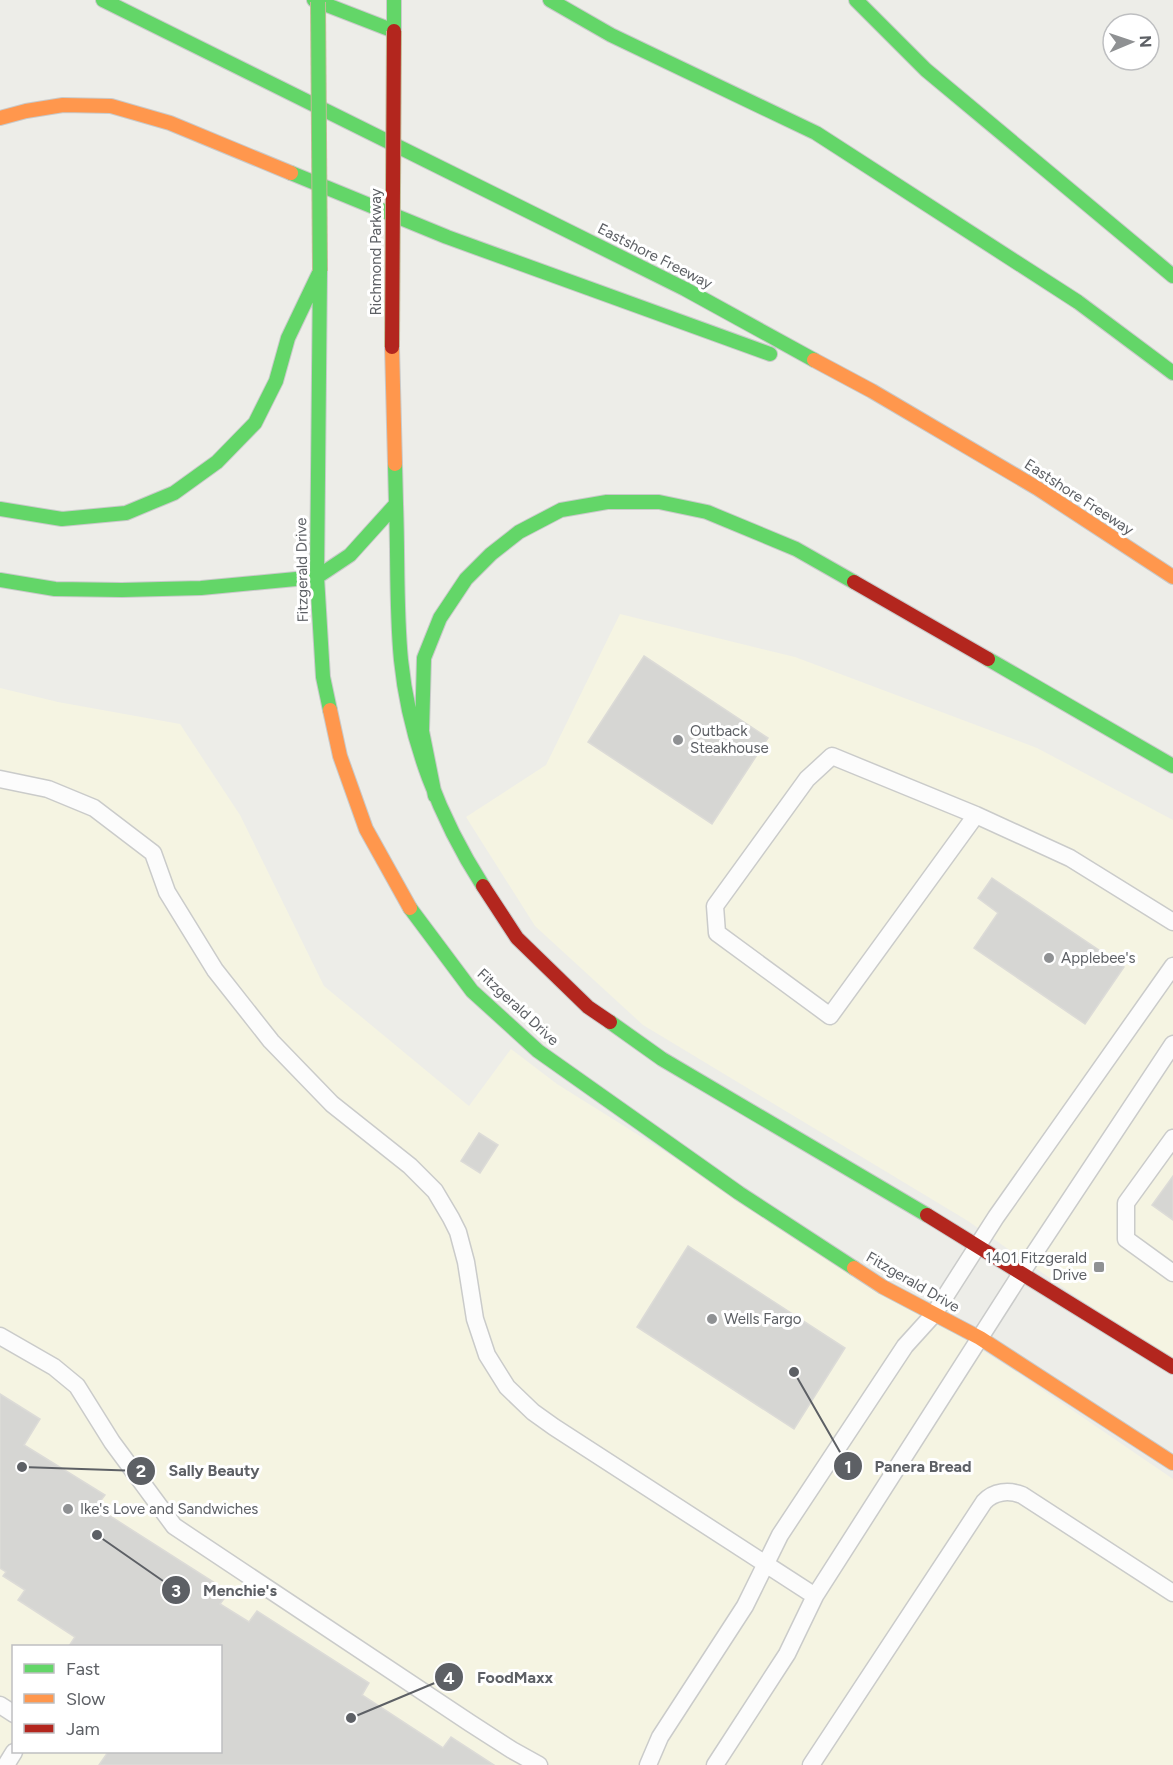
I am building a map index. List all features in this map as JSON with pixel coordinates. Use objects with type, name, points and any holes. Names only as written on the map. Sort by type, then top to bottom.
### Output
[{"type":"main road","name":"Eastshore Freeway","points":[[103,0],[685,289],[872,391],[1037,488],[1173,577]]},
{"type":"main road","name":"Richmond Parkway","points":[[394,0],[392,347],[396,504]]},
{"type":"main road","points":[[550,0],[611,35],[816,133],[1078,302],[1173,373]]},
{"type":"main road","points":[[856,0],[926,70],[1173,276]]},
{"type":"main road","points":[[0,509],[62,519],[126,513],[174,493],[217,462],[255,423],[276,381],[288,338],[320,271],[317,1],[394,32]]},
{"type":"main road","points":[[0,118],[63,105],[111,106],[170,123],[447,237],[872,391]]},
{"type":"main road","name":"Fitzgerald Drive","points":[[320,271],[316,577],[323,677],[340,756],[366,829],[414,916],[472,991],[538,1051],[739,1193],[883,1287],[980,1338],[1173,1463]]},
{"type":"main road","points":[[435,796],[422,731],[424,658],[440,618],[466,579],[491,554],[519,532],[561,510],[607,502],[659,502],[707,512],[796,549],[1173,766]]},
{"type":"main road","points":[[0,580],[55,589],[122,590],[201,588],[316,577],[350,555],[396,504]]},
{"type":"main road","points":[[396,504],[401,660],[412,727],[435,796],[473,870],[517,938],[588,1007],[662,1059],[834,1158],[1173,1366]]},
{"type":"lane","points":[[976,815],[830,1016],[717,933],[715,906],[807,779],[832,756],[976,815],[1070,858],[1173,922]]},
{"type":"lane","points":[[1,782],[48,789],[94,808],[153,853],[167,892],[215,970],[271,1041],[332,1104],[410,1166],[435,1191],[458,1232],[480,1337],[496,1372],[507,1387],[540,1417],[815,1596]]},
{"type":"lane","points":[[648,1765],[660,1737],[746,1606],[780,1535],[905,1346],[934,1314],[978,1246],[1173,966]]},
{"type":"lane","points":[[715,1765],[787,1654],[815,1596],[1022,1272],[1173,1044]]},
{"type":"lane","points":[[1173,1138],[1126,1203],[1126,1239],[1173,1273]]},
{"type":"lane","points":[[0,1336],[54,1367],[77,1386],[112,1443],[174,1526],[503,1745],[539,1765]]},
{"type":"lane","points":[[811,1765],[984,1502],[994,1494],[1009,1492],[1023,1495],[1173,1593]]},
{"type":"shaded area","points":[[620,614],[795,657],[1037,748],[1173,820],[1173,1364],[968,1221],[643,1025],[535,926],[466,817],[546,765]]},
{"type":"shaded area","points":[[0,688],[58,702],[180,724],[240,815],[324,986],[469,1106],[511,1049],[557,1084],[1015,1371],[1173,1479],[1173,1765],[0,1765]]},
{"type":"building","name":"Outback Steakhouse","points":[[644,656],[768,738],[712,824],[588,742]]},
{"type":"building","name":"Applebee's","points":[[992,878],[1124,967],[1085,1024],[974,948],[998,913],[978,898]]},
{"type":"building","points":[[479,1133],[498,1145],[480,1173],[461,1161]]},
{"type":"building","points":[[1173,1176],[1173,1220],[1152,1205]]},
{"type":"building","points":[[688,1246],[845,1348],[794,1429],[637,1327]]},
{"type":"building","points":[[0,1394],[40,1419],[24,1445],[105,1495],[96,1507],[229,1592],[220,1604],[249,1622],[257,1611],[369,1683],[362,1695],[443,1748],[451,1737],[494,1765],[99,1765],[107,1753],[222,1753],[222,1645],[70,1645],[75,1637],[18,1600],[25,1590],[3,1576],[6,1572],[0,1568]]},
{"type":"traffic: fast","points":[[103,0],[685,289],[814,360]]},
{"type":"traffic: fast","points":[[314,0],[394,31],[394,0]]},
{"type":"traffic: fast","points":[[550,0],[611,35],[816,133],[1078,302],[1173,373]]},
{"type":"traffic: fast","points":[[856,0],[926,70],[1173,276]]},
{"type":"traffic: fast","points":[[318,2],[320,271]]},
{"type":"traffic: fast","points":[[291,173],[447,237],[770,354]]},
{"type":"traffic: fast","points":[[320,271],[317,577],[323,677],[330,710]]},
{"type":"traffic: fast","points":[[0,509],[62,519],[126,513],[174,493],[217,462],[255,423],[276,381],[288,338],[320,271]]},
{"type":"traffic: fast","points":[[0,580],[55,589],[122,590],[201,588],[317,577],[350,555],[396,504],[395,464]]},
{"type":"traffic: fast","points":[[435,796],[422,731],[424,658],[440,618],[466,579],[491,554],[519,532],[561,510],[607,502],[659,502],[707,512],[796,549],[854,582]]},
{"type":"traffic: fast","points":[[396,504],[399,641],[411,720],[440,806],[453,834],[483,886]]},
{"type":"traffic: fast","points":[[988,659],[1173,766]]},
{"type":"traffic: fast","points":[[410,908],[472,991],[538,1051],[739,1193],[854,1268]]},
{"type":"traffic: fast","points":[[610,1022],[662,1059],[927,1215]]},
{"type":"traffic: slow","points":[[0,118],[63,105],[111,106],[170,123],[291,173]]},
{"type":"traffic: slow","points":[[392,347],[395,464]]},
{"type":"traffic: slow","points":[[814,360],[872,391],[1037,488],[1173,577]]},
{"type":"traffic: slow","points":[[330,710],[340,756],[366,829],[410,908]]},
{"type":"traffic: slow","points":[[854,1268],[883,1287],[980,1338],[1173,1463]]},
{"type":"traffic: jam","points":[[392,347],[394,31]]},
{"type":"traffic: jam","points":[[854,582],[988,659]]},
{"type":"traffic: jam","points":[[483,886],[517,938],[588,1007],[610,1022]]},
{"type":"traffic: jam","points":[[927,1215],[1173,1367]]},
{"type":"place","name":"Outback Steakhouse","points":[[678,740]]},
{"type":"place","name":"Applebee's","points":[[1049,958]]},
{"type":"place","name":"1401 Fitzgerald Drive","points":[[1099,1267]]},
{"type":"place","name":"Wells Fargo","points":[[712,1319]]},
{"type":"place","name":"Panera Bread","points":[[794,1372]]},
{"type":"place","name":"Sally Beauty","points":[[22,1467]]},
{"type":"place","name":"Ike's Love and Sandwiches","points":[[68,1509]]},
{"type":"place","name":"Menchie's","points":[[97,1535]]},
{"type":"place","name":"FoodMaxx","points":[[351,1718]]}]
